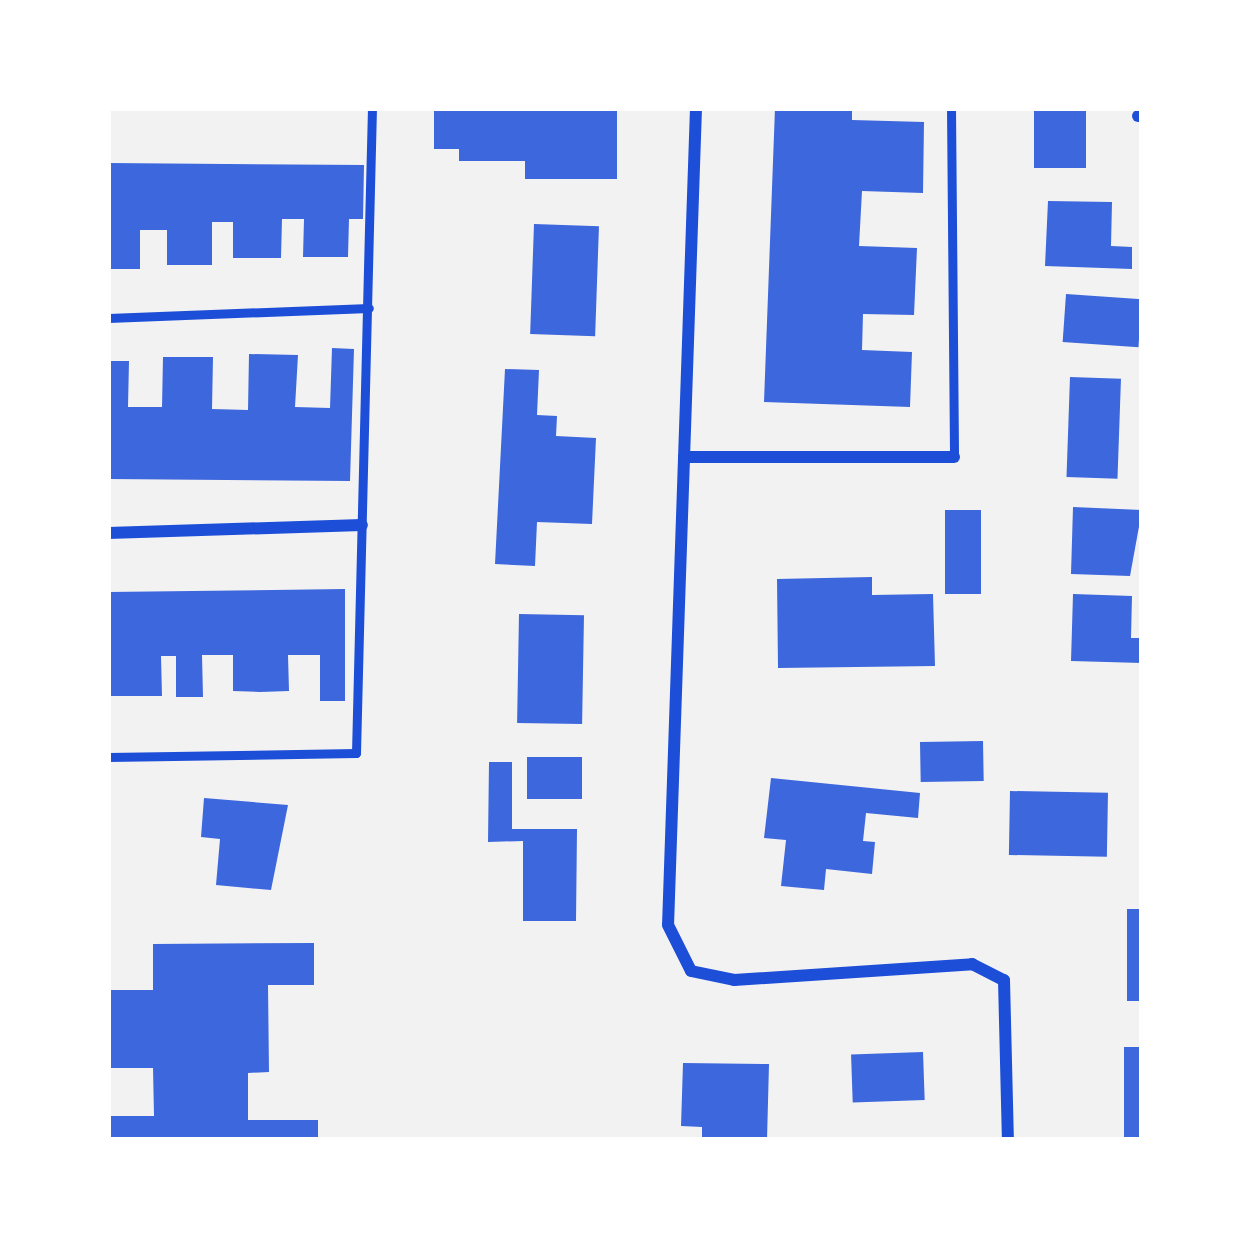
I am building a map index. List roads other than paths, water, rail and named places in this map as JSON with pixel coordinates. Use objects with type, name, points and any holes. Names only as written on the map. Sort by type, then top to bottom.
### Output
[{"type":"street","points":[[696,108],[668,925],[691,970],[734,980],[972,964],[1004,980],[1008,1140]]},
{"type":"street","points":[[684,457],[954,457]]},
{"type":"street","points":[[108,533],[362,525]]},
{"type":"lane","points":[[108,757],[356,753],[372,108]]},
{"type":"lane","points":[[951,108],[954,457]]},
{"type":"lane","points":[[108,319],[369,308]]}]
